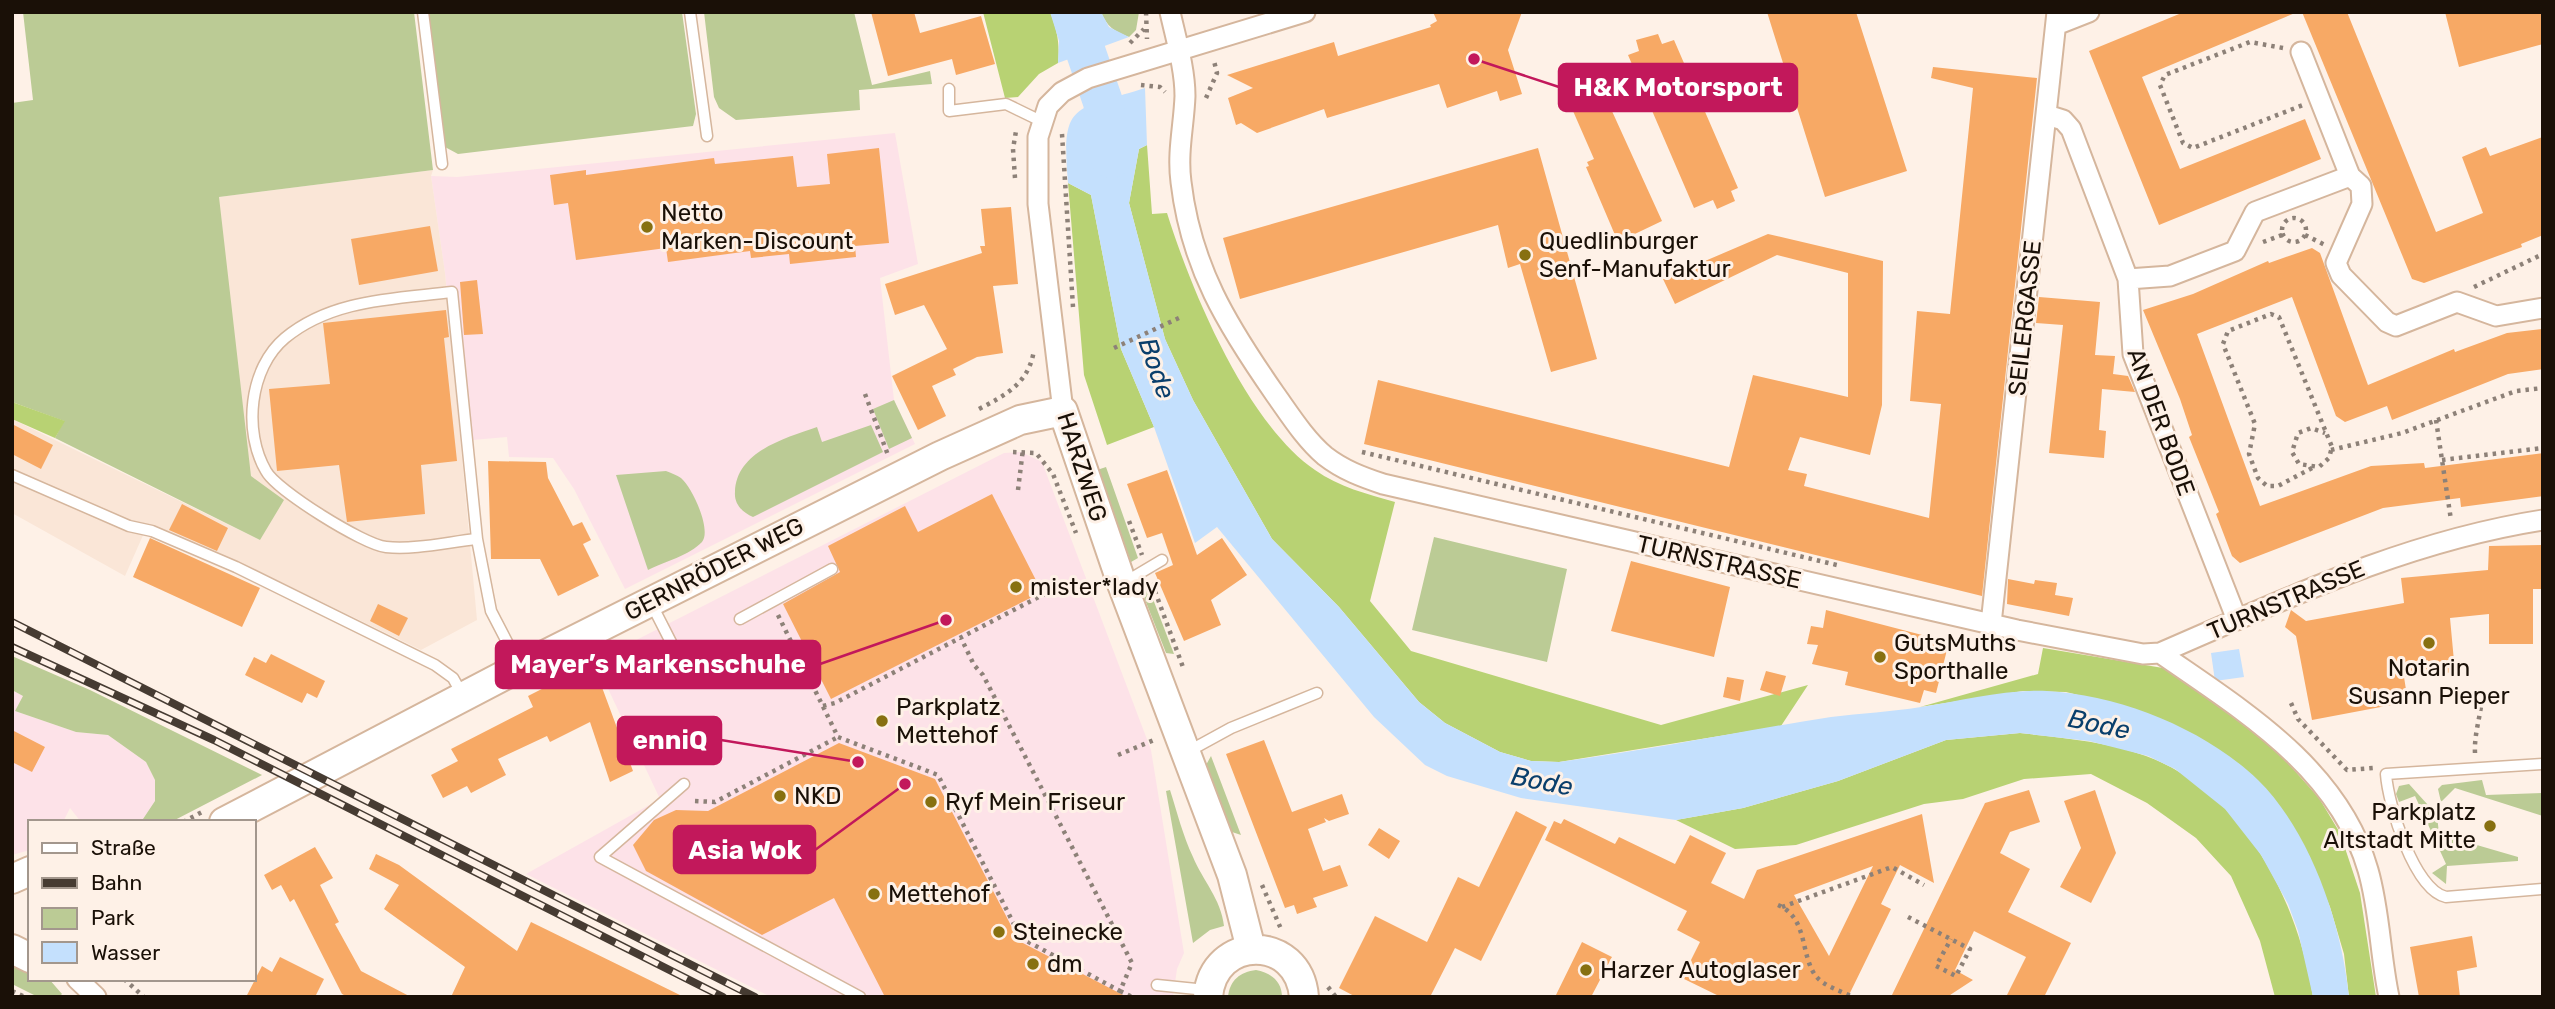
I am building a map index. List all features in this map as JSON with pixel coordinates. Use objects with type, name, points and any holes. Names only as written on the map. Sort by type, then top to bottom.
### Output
[{"type":"main road","name":"HARZWEG","points":[[1063,411],[1122,584],[1172,751],[1232,876],[1251,949]]},
{"type":"main road","name":"GERNRÖDER WEG","points":[[228,820],[520,668],[1003,426],[1063,411]]},
{"type":"main road","points":[[12,879],[28,872]]},
{"type":"main road","points":[[12,949],[28,957]]},
{"type":"main road","points":[[1208,994],[1212,977],[1225,960],[1251,949],[1270,951],[1287,960],[1299,975],[1304,997]]},
{"type":"street","name":"TURNSTRASSE","points":[[1170,12],[1185,93],[1179,145],[1180,179],[1188,223],[1202,271],[1240,344],[1296,423],[1325,456],[1353,473],[1383,484],[1991,624],[2123,651],[2160,653],[2352,571],[2454,538],[2543,520]]},
{"type":"street","points":[[1043,116],[1069,88],[1137,63],[1306,12]]},
{"type":"street","points":[[2057,19],[2089,12]]},
{"type":"street","name":"SEILERGASSE","points":[[1991,624],[2057,19]]},
{"type":"street","points":[[2301,52],[2350,176],[2361,187],[2362,204],[2336,263],[2341,275],[2387,323],[2396,326],[2457,302],[2496,316],[2543,308]]},
{"type":"street","name":"AN DER BODE","points":[[2047,115],[2063,120],[2071,129],[2128,279],[2133,354],[2237,620]]},
{"type":"street","name":"HARZWEG","points":[[1043,116],[1037,156],[1038,204],[1063,411]]},
{"type":"street","points":[[2128,279],[2170,276],[2235,251],[2255,212],[2350,176]]},
{"type":"street","points":[[2160,653],[2282,741],[2312,772],[2338,806],[2359,845],[2372,887],[2389,997]]},
{"type":"street","points":[[79,981],[96,997]]},
{"type":"lane","points":[[423,12],[442,164]]},
{"type":"lane","points":[[691,12],[706,136]]},
{"type":"lane","points":[[949,89],[949,111],[1006,104],[1043,116]]},
{"type":"lane","points":[[477,539],[386,547],[351,535],[267,474],[253,428],[253,404],[265,361],[284,338],[340,307],[452,292],[477,539],[491,611],[520,668]]},
{"type":"lane","points":[[12,475],[128,526],[152,531],[236,566],[435,665],[453,678],[463,697]]},
{"type":"lane","points":[[1122,584],[1162,560]]},
{"type":"lane","points":[[740,619],[770,600],[832,569]]},
{"type":"lane","points":[[650,602],[676,652]]},
{"type":"lane","points":[[1172,751],[1317,693]]},
{"type":"lane","points":[[2543,764],[2386,774],[2392,813],[2423,879],[2433,892],[2446,897],[2543,890]]},
{"type":"lane","points":[[684,784],[600,857],[860,997]]},
{"type":"lane","points":[[1157,985],[1208,994]]},
{"type":"path","points":[[1131,42],[1144,29],[1146,12]]},
{"type":"path","points":[[1202,107],[1217,73],[1209,41]]},
{"type":"path","points":[[2301,52],[2250,42],[2165,75],[2160,85],[2183,143],[2193,148],[2319,98]]},
{"type":"path","points":[[1133,88],[1144,84],[1160,87],[1168,94],[1167,101]]},
{"type":"path","points":[[1064,125],[1061,162],[1074,309]]},
{"type":"path","points":[[2294,218],[2304,224],[2306,232],[2303,239],[2292,242],[2284,239],[2281,227],[2286,220],[2294,218]]},
{"type":"path","points":[[2457,302],[2473,287],[2543,254]]},
{"type":"path","points":[[2271,314],[2279,317],[2331,450],[2325,464],[2278,486],[2267,486],[2258,478],[2249,454],[2255,424],[2223,344],[2228,331],[2271,314]]},
{"type":"path","points":[[1114,348],[1180,318]]},
{"type":"path","points":[[2331,450],[2402,433],[2516,391],[2543,388]]},
{"type":"path","points":[[865,394],[888,456]]},
{"type":"path","points":[[2436,420],[2454,538]]},
{"type":"path","points":[[2312,468],[2299,464],[2294,459],[2294,439],[2298,433],[2311,428],[2325,433]]},
{"type":"path","points":[[2442,460],[2543,448]]},
{"type":"path","points":[[1353,449],[1850,568]]},
{"type":"path","points":[[1018,491],[1023,451]]},
{"type":"path","points":[[1004,452],[1036,453],[1054,474],[1077,537]]},
{"type":"path","points":[[823,706],[1056,588]]},
{"type":"path","points":[[770,600],[838,737],[938,775],[1021,938],[1132,997]]},
{"type":"path","points":[[961,638],[974,665],[983,675],[1132,963],[1120,991]]},
{"type":"path","points":[[2476,769],[2474,736],[2481,722],[2482,696]]},
{"type":"path","points":[[2291,703],[2298,719],[2347,770],[2378,768],[2386,774]]},
{"type":"path","points":[[1149,727],[1154,740],[1172,751]]},
{"type":"path","points":[[695,802],[715,802],[838,737]]},
{"type":"path","points":[[1118,755],[1154,740]]},
{"type":"path","points":[[1853,997],[1820,981],[1813,973],[1802,933],[1780,906],[1892,867],[1924,885]]},
{"type":"path","points":[[1908,917],[1970,948],[1956,976],[1936,966],[1951,939]]},
{"type":"path","points":[[126,981],[144,997]]},
{"type":"path","points":[[12,991],[25,997]]},
{"type":"shaded area","points":[[895,133],[918,264],[880,278],[894,400],[915,444],[625,589],[574,489],[553,458],[509,457],[507,437],[461,441],[445,273],[431,176],[457,177]]},
{"type":"shaded area","points":[[433,170],[431,176],[445,273],[477,620],[421,650],[248,566],[148,524],[125,576],[12,513],[12,419],[260,540],[240,402],[218,197]]},
{"type":"shaded area","points":[[1021,452],[1042,462],[1151,750],[1184,953],[1177,969],[1173,997],[771,997],[526,874],[660,799],[595,661],[1004,453]]},
{"type":"shaded area","points":[[12,690],[23,696],[15,711],[76,732],[108,735],[146,762],[155,780],[155,801],[143,820],[79,820],[70,808],[64,820],[28,820],[28,851],[12,855]]},
{"type":"green space","points":[[23,12],[414,12],[433,170],[219,197],[251,476],[284,500],[260,540],[55,438],[64,421],[12,402],[12,103],[33,100]]},
{"type":"green space","points":[[428,12],[682,12],[696,114],[693,126],[458,154],[445,147]]},
{"type":"green space","points":[[704,12],[854,12],[872,85],[930,71],[932,84],[859,90],[860,110],[736,120],[719,108],[714,97]]},
{"type":"green space","points":[[983,12],[1050,12],[1059,49],[1058,63],[1039,74],[1018,97],[1005,98]]},
{"type":"green space","points":[[1101,12],[1139,12],[1136,30],[1129,37],[1120,33],[1109,25]]},
{"type":"green space","points":[[1147,145],[1152,214],[1167,213],[1206,316],[1224,353],[1267,421],[1290,449],[1324,476],[1395,502],[1370,601],[1411,651],[1661,725],[1808,685],[1781,726],[1559,762],[1531,761],[1500,752],[1445,723],[1419,702],[1339,607],[1272,539],[1193,400],[1165,339],[1129,203],[1139,149]]},
{"type":"green space","points":[[1068,183],[1091,195],[1121,349],[1154,427],[1107,445],[1084,375]]},
{"type":"green space","points":[[894,400],[912,438],[889,449],[873,409]]},
{"type":"green space","points":[[12,402],[65,421],[55,438],[12,419]]},
{"type":"green space","points":[[871,425],[883,452],[753,517],[737,504],[735,492],[744,466],[765,448],[817,427],[822,442]]},
{"type":"green space","points":[[1106,467],[1138,558],[1131,562],[1097,470]]},
{"type":"green space","points":[[666,471],[681,478],[690,490],[703,519],[704,536],[702,542],[691,551],[648,570],[616,475]]},
{"type":"green space","points":[[1434,537],[1567,569],[1547,662],[1412,630]]},
{"type":"green space","points":[[1148,586],[1174,654],[1166,653],[1142,592]]},
{"type":"green space","points":[[2043,648],[2163,668],[2236,717],[2278,752],[2319,798],[2340,833],[2360,893],[2376,997],[2349,997],[2344,954],[2330,907],[2312,864],[2211,745],[2186,731],[2133,709],[2066,692],[2023,691],[1920,707],[2038,674]]},
{"type":"green space","points":[[12,656],[90,690],[262,775],[175,820],[142,820],[155,801],[155,780],[146,762],[108,735],[76,732],[15,711],[23,696],[12,690]]},
{"type":"green space","points":[[2020,733],[2084,741],[2131,751],[2181,773],[2211,795],[2238,823],[2261,854],[2279,888],[2306,961],[2313,997],[2275,997],[2260,941],[2231,876],[2196,838],[2147,803],[2091,774],[2024,779],[1963,799],[1924,804],[1796,845],[1735,849],[1676,820],[1743,808],[1838,781],[1946,740]]},
{"type":"green space","points":[[1211,756],[1241,835],[1232,832],[1206,765]]},
{"type":"green space","points":[[2482,780],[2486,795],[2543,793],[2543,816],[2455,788],[2441,802],[2438,789],[2442,785]]},
{"type":"green space","points":[[2409,784],[2437,815],[2439,834],[2518,857],[2518,861],[2447,866],[2446,884],[2432,873],[2446,864],[2415,796],[2399,802],[2396,794],[2399,786]]},
{"type":"green space","points":[[1170,790],[1189,849],[1216,899],[1224,926],[1210,930],[1193,943],[1166,791]]},
{"type":"green space","points":[[12,964],[28,969],[28,981],[51,981],[62,994],[59,997],[38,997],[12,984]]},
{"type":"green space","points":[[1256,970],[1275,979],[1280,986],[1282,997],[1228,997],[1237,978]]},
{"type":"water","points":[[1050,12],[1101,12],[1109,27],[1129,37],[1058,63],[1059,41]]},
{"type":"water","points":[[1145,88],[1147,145],[1139,149],[1129,203],[1165,339],[1193,400],[1272,539],[1339,607],[1419,702],[1445,723],[1500,752],[1531,761],[1559,762],[1831,717],[1910,709],[2015,692],[2075,694],[2132,707],[2187,730],[2213,745],[2258,780],[2277,801],[2294,826],[2321,881],[2339,940],[2349,997],[2313,997],[2298,931],[2288,904],[2261,855],[2225,809],[2175,769],[2148,756],[2089,741],[2020,733],[1946,740],[1838,781],[1743,808],[1676,820],[1521,798],[1447,776],[1425,765],[1374,717],[1217,527],[1195,543],[1154,427],[1121,349],[1091,195],[1068,183],[1067,137],[1070,123],[1077,113],[1102,101]]},
{"type":"water","points":[[2239,649],[2244,677],[2215,681],[2211,653]]},
{"type":"building","points":[[871,12],[914,12],[920,33],[981,16],[995,64],[956,75],[952,59],[888,76]]},
{"type":"building","points":[[1433,12],[1522,12],[1508,50],[1522,94],[1500,101],[1497,91],[1447,108],[1439,84],[1327,118],[1324,109],[1257,133],[1241,123],[1236,125],[1228,98],[1253,88],[1227,75],[1334,42],[1338,56],[1431,27],[1430,25],[1437,21]]},
{"type":"building","points":[[1767,12],[1856,12],[1907,171],[1825,197]]},
{"type":"building","points":[[2184,12],[2295,13],[2142,77],[2180,169],[2305,119],[2321,159],[2159,225],[2089,51]]},
{"type":"building","points":[[2302,12],[2347,12],[2436,232],[2483,213],[2462,157],[2486,147],[2490,156],[2543,137],[2543,235],[2521,244],[2522,247],[2424,283],[2412,279]]},
{"type":"building","points":[[2445,12],[2543,12],[2543,44],[2459,67]]},
{"type":"building","points":[[1658,34],[1662,44],[1674,40],[1738,188],[1731,191],[1735,201],[1717,209],[1713,200],[1694,208],[1628,55],[1639,51],[1636,40]]},
{"type":"building","points":[[1591,65],[1662,221],[1618,242],[1586,167],[1589,166],[1587,162],[1594,159],[1559,79]]},
{"type":"building","points":[[1933,67],[2037,78],[1982,596],[1364,444],[1378,380],[1729,467],[1753,375],[1848,397],[1848,273],[1777,255],[1675,304],[1663,279],[1768,234],[1883,261],[1882,405],[1870,455],[1800,437],[1788,470],[1807,474],[1804,486],[1929,518],[1941,404],[1910,401],[1917,311],[1950,314],[1973,88],[1931,78]]},
{"type":"building","points":[[879,148],[889,243],[855,246],[856,257],[790,264],[789,254],[751,258],[750,251],[668,262],[666,248],[576,260],[568,203],[554,205],[550,175],[586,170],[586,175],[714,158],[715,164],[793,156],[797,187],[830,184],[827,154]]},
{"type":"building","points":[[1538,148],[1597,359],[1551,372],[1520,264],[1508,268],[1498,225],[1240,299],[1223,238]]},
{"type":"building","points":[[1011,207],[1018,284],[993,286],[1003,353],[977,357],[953,369],[956,375],[932,386],[946,416],[918,430],[892,376],[947,349],[924,305],[895,315],[885,284],[982,253],[980,246],[985,246],[981,209]]},
{"type":"building","points":[[430,226],[438,271],[359,285],[351,239]]},
{"type":"building","points":[[2312,248],[2320,253],[2368,385],[2454,349],[2455,352],[2507,333],[2543,329],[2543,369],[2508,374],[2392,420],[2387,406],[2345,422],[2336,416],[2292,297],[2197,334],[2260,506],[2371,466],[2424,463],[2425,468],[2543,453],[2543,496],[2461,507],[2460,498],[2383,508],[2240,563],[2232,556],[2216,514],[2219,512],[2189,437],[2192,435],[2180,399],[2143,310],[2193,294],[2268,261],[2269,263]]},
{"type":"building","points":[[477,280],[483,334],[464,335],[460,282]]},
{"type":"building","points":[[2039,297],[2100,302],[2095,355],[2115,356],[2113,374],[2128,376],[2135,392],[2102,389],[2099,430],[2106,431],[2104,458],[2049,453],[2063,325],[2036,323]]},
{"type":"building","points":[[446,310],[449,337],[444,338],[457,461],[421,465],[425,514],[347,522],[339,465],[277,471],[269,389],[330,384],[323,323]]},
{"type":"building","points":[[12,424],[53,445],[41,469],[12,454]]},
{"type":"building","points":[[488,461],[546,462],[548,478],[573,526],[582,522],[591,540],[583,544],[599,576],[558,596],[540,559],[491,559]]},
{"type":"building","points":[[1167,470],[1197,555],[1222,538],[1247,575],[1211,600],[1221,625],[1184,641],[1155,573],[1173,565],[1162,533],[1147,538],[1127,484]]},
{"type":"building","points":[[992,494],[1042,592],[831,699],[783,604],[840,572],[828,546],[905,506],[918,532]]},
{"type":"building","points":[[182,504],[228,528],[217,551],[169,530]]},
{"type":"building","points":[[150,538],[260,588],[242,627],[133,577]]},
{"type":"building","points":[[2543,545],[2543,589],[2533,589],[2533,644],[2489,644],[2489,614],[2450,618],[2455,672],[2404,677],[2407,696],[2402,703],[2312,720],[2296,636],[2285,627],[2291,610],[2306,621],[2404,603],[2401,578],[2488,570],[2489,546]]},
{"type":"building","points":[[1631,561],[1730,587],[1714,657],[1611,631]]},
{"type":"building","points":[[2008,579],[2034,584],[2035,580],[2057,583],[2055,595],[2073,598],[2069,616],[2007,604]]},
{"type":"building","points":[[378,604],[408,618],[399,636],[370,621]]},
{"type":"building","name":"GutsMuths Sporthalle","points":[[1826,610],[1949,642],[1936,693],[1924,690],[1920,703],[1845,685],[1848,672],[1812,664],[1818,645],[1807,644],[1811,626],[1823,628]]},
{"type":"building","points":[[271,654],[325,681],[317,698],[307,693],[302,703],[245,675],[254,657],[266,663]]},
{"type":"building","points":[[593,663],[633,771],[610,782],[590,722],[550,742],[547,736],[498,759],[506,775],[471,793],[467,786],[443,798],[431,775],[458,761],[451,749],[533,707],[528,696]]},
{"type":"building","points":[[1766,671],[1786,676],[1780,696],[1760,690]]},
{"type":"building","points":[[1727,677],[1744,680],[1740,701],[1723,697]]},
{"type":"building","points":[[12,730],[45,747],[32,772],[12,762]]},
{"type":"building","points":[[1264,740],[1292,812],[1342,794],[1349,814],[1329,821],[1324,818],[1326,822],[1308,829],[1323,871],[1340,865],[1348,886],[1313,898],[1317,907],[1297,914],[1294,905],[1285,908],[1226,754]]},
{"type":"building","points":[[839,743],[935,779],[1019,941],[1127,997],[885,997],[834,898],[762,935],[646,871],[633,845],[654,820],[676,810],[708,811]]},
{"type":"building","points":[[2029,790],[2040,822],[2010,832],[2000,853],[2030,869],[2008,912],[2071,943],[2044,997],[2006,997],[2026,957],[1974,931],[1955,970],[1973,980],[1947,997],[1891,997],[1985,803]]},
{"type":"building","points":[[2095,790],[2116,853],[2091,903],[2060,887],[2081,848],[2064,801]]},
{"type":"building","points":[[1516,811],[1547,827],[1481,961],[1455,948],[1430,997],[1356,997],[1339,988],[1375,916],[1427,942],[1458,877],[1479,887]]},
{"type":"building","points":[[1922,814],[1934,883],[1900,865],[1881,904],[1891,909],[1848,997],[1721,997],[1682,978],[1700,942],[1677,930],[1687,911],[1545,840],[1554,821],[1561,824],[1564,819],[1615,844],[1619,837],[1675,864],[1690,835],[1726,853],[1711,883],[1744,899],[1757,870]],"holes":[[[1873,866],[1829,956],[1794,895]]]},
{"type":"building","points":[[1379,828],[1400,841],[1389,859],[1368,845]]},
{"type":"building","points":[[315,847],[333,878],[320,885],[339,922],[335,924],[361,971],[411,997],[348,997],[342,994],[294,899],[290,902],[281,885],[272,890],[264,875]]},
{"type":"building","points":[[376,854],[399,865],[517,951],[531,922],[684,997],[451,997],[465,967],[384,909],[399,885],[369,869]]},
{"type":"building","points":[[2472,936],[2477,967],[2457,971],[2460,997],[2419,997],[2410,947]]},
{"type":"building","name":"Harzer Autoglaser","points":[[1582,942],[1612,957],[1591,997],[1555,997]]},
{"type":"building","points":[[280,957],[324,979],[315,997],[246,997],[262,966],[272,972]]},
{"type":"waterway","name":"Bode","points":[[1072,12],[1103,102],[1111,158]]},
{"type":"railway","points":[[12,622],[755,997]]},
{"type":"railway","points":[[12,647],[214,740],[723,997]]},
{"type":"place","name":"H&K Motorsport","points":[[1474,59]]},
{"type":"place","name":"Netto Marken-Discount","points":[[647,227]]},
{"type":"place","name":"Quedlinburger Senf-Manufaktur","points":[[1525,255]]},
{"type":"place","name":"mister*lady","points":[[1016,587]]},
{"type":"place","name":"Mayer’s Markenschuhe","points":[[946,620]]},
{"type":"place","name":"Notarin Susann Pieper","points":[[2429,643]]},
{"type":"place","name":"GutsMuths Sporthalle","points":[[1880,657]]},
{"type":"place","name":"Parkplatz Mettehof","points":[[882,721]]},
{"type":"place","name":"enniQ","points":[[858,762]]},
{"type":"place","name":"Asia Wok","points":[[905,784]]},
{"type":"place","name":"NKD","points":[[780,796]]},
{"type":"place","name":"Ryf Mein Friseur","points":[[931,802]]},
{"type":"place","name":"Parkplatz Altstadt Mitte","points":[[2490,826]]},
{"type":"place","name":"Mettehof","points":[[874,894]]},
{"type":"place","name":"Steinecke","points":[[999,932]]},
{"type":"place","name":"dm","points":[[1033,964]]},
{"type":"place","name":"Harzer Autoglaser","points":[[1586,970]]}]
